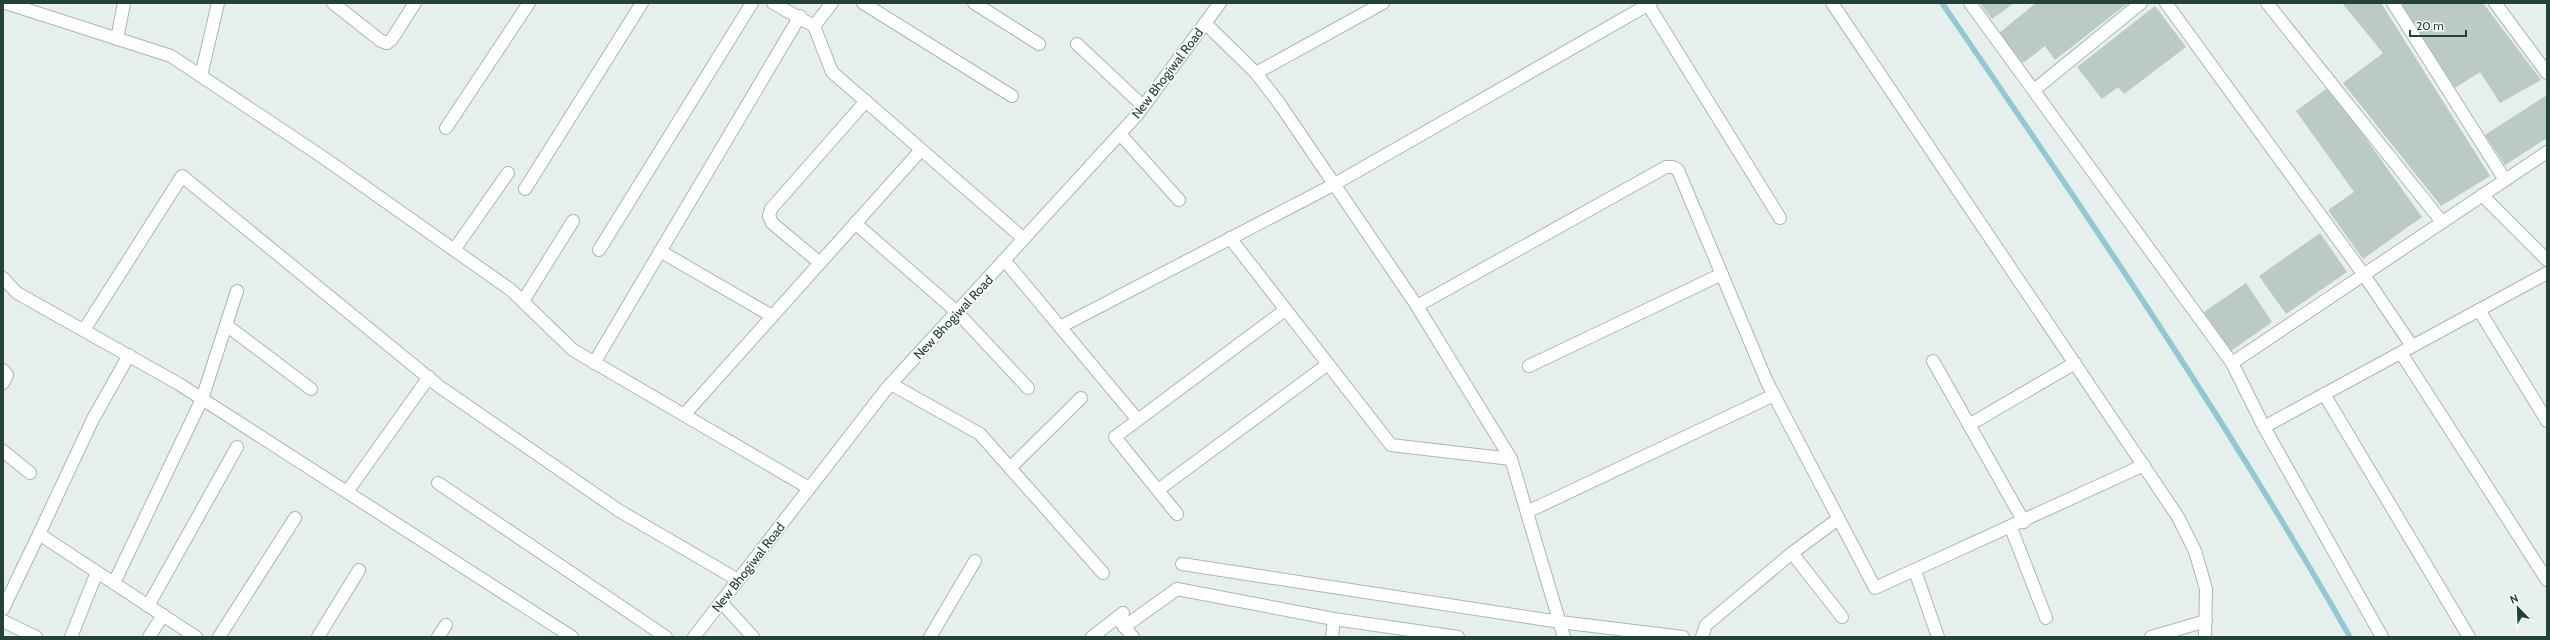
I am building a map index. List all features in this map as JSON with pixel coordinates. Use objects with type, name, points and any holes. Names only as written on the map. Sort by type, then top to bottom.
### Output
[{"type":"street","points":[[6,3],[171,56],[511,290],[572,350],[809,488]]},
{"type":"street","points":[[117,38],[124,3]]},
{"type":"street","points":[[201,76],[218,3]]},
{"type":"street","points":[[333,3],[381,41],[387,43],[392,39],[415,3]]},
{"type":"street","points":[[446,128],[529,3]]},
{"type":"street","points":[[525,189],[642,3]]},
{"type":"street","points":[[599,250],[752,3]]},
{"type":"street","points":[[774,3],[800,16],[814,26],[832,72],[1024,240]]},
{"type":"street","points":[[814,26],[832,3]]},
{"type":"street","points":[[863,3],[1012,96]]},
{"type":"street","points":[[974,3],[1038,44]]},
{"type":"street","name":"New Bhogiwal Road","points":[[694,637],[891,384],[1120,134],[1143,106],[1220,3]]},
{"type":"street","points":[[1359,3],[1365,13]]},
{"type":"street","points":[[1256,73],[1383,3]]},
{"type":"street","points":[[1832,3],[2178,517],[2195,551],[2206,589],[2205,637]]},
{"type":"street","points":[[1970,3],[2232,363],[2264,427],[2382,637]]},
{"type":"street","points":[[2034,90],[2141,3]]},
{"type":"street","points":[[2166,3],[2364,274],[2412,346]]},
{"type":"street","points":[[2267,3],[2442,222]]},
{"type":"street","points":[[2393,3],[2505,180]]},
{"type":"street","points":[[2495,3],[2547,73]]},
{"type":"street","points":[[1060,327],[1333,185],[1649,4],[1780,218]]},
{"type":"street","points":[[594,363],[800,16]]},
{"type":"street","points":[[1204,23],[1256,73],[1279,104],[1417,306],[1511,459],[1564,637]]},
{"type":"street","points":[[1077,44],[1143,106]]},
{"type":"street","points":[[820,263],[772,223],[769,216],[771,209],[866,101]]},
{"type":"street","points":[[1120,134],[1179,200]]},
{"type":"street","points":[[684,415],[921,150]]},
{"type":"street","points":[[2232,363],[2547,152]]},
{"type":"street","points":[[1417,306],[1666,167],[1673,167],[1678,170],[1774,395],[1875,588],[2011,528],[2144,465]]},
{"type":"street","points":[[454,250],[508,173]]},
{"type":"street","points":[[84,330],[182,176],[429,377],[618,510],[738,580]]},
{"type":"street","points":[[2482,196],[2547,260]]},
{"type":"street","points":[[523,301],[573,221]]},
{"type":"street","points":[[855,223],[957,312],[1028,388]]},
{"type":"street","points":[[1230,238],[1391,445],[1511,459]]},
{"type":"street","points":[[660,251],[772,316]]},
{"type":"street","points":[[1005,261],[1137,419]]},
{"type":"street","points":[[2264,427],[2547,273]]},
{"type":"street","points":[[1529,366],[1722,274]]},
{"type":"street","points":[[3,278],[17,293],[129,355],[202,399],[572,637]]},
{"type":"street","points":[[114,583],[202,399],[237,291]]},
{"type":"street","points":[[1177,514],[1115,437],[1137,419],[1285,310]]},
{"type":"street","points":[[2479,310],[2547,421]]},
{"type":"street","points":[[226,324],[310,389]]},
{"type":"street","points":[[2401,353],[2547,580]]},
{"type":"street","points":[[3,609],[93,419],[129,355]]},
{"type":"street","points":[[1933,361],[2024,522]]},
{"type":"street","points":[[1969,425],[2075,363]]},
{"type":"street","points":[[1158,490],[1328,364]]},
{"type":"street","points":[[3,370],[7,375],[3,383]]},
{"type":"street","points":[[347,492],[429,377]]},
{"type":"street","points":[[891,384],[980,434],[1103,573]]},
{"type":"street","points":[[2324,394],[2470,637]]},
{"type":"street","points":[[1527,512],[1774,395]]},
{"type":"street","points":[[1010,468],[1081,398]]},
{"type":"street","points":[[148,606],[237,447]]},
{"type":"street","points":[[3,452],[30,473]]},
{"type":"street","points":[[438,483],[666,637]]},
{"type":"street","points":[[219,637],[295,518]]},
{"type":"street","points":[[1702,637],[1706,625],[1792,553],[1838,519]]},
{"type":"street","points":[[2011,528],[2046,618]]},
{"type":"street","points":[[39,534],[196,637]]},
{"type":"street","points":[[1792,553],[1842,616]]},
{"type":"street","points":[[930,637],[975,561]]},
{"type":"street","points":[[1182,564],[1560,622],[1683,637]]},
{"type":"street","points":[[318,637],[359,570]]},
{"type":"street","points":[[1915,571],[1938,637]]},
{"type":"street","points":[[71,637],[97,572]]},
{"type":"street","points":[[1092,637],[1121,619],[1177,589],[1334,619],[1458,637]]},
{"type":"street","points":[[721,602],[753,637]]},
{"type":"street","points":[[149,637],[163,615]]},
{"type":"street","points":[[1121,619],[1133,637]]},
{"type":"street","points":[[1332,637],[1334,619]]},
{"type":"street","points":[[3,621],[36,637]]},
{"type":"street","points":[[2151,637],[2206,621]]},
{"type":"street","points":[[438,637],[446,625]]},
{"type":"building","points":[[1980,3],[2014,3],[1992,19]]},
{"type":"building","points":[[2036,3],[2128,3],[2055,60],[2045,46],[2023,63],[1999,33]]},
{"type":"building","points":[[2342,3],[2381,3],[2490,176],[2441,206],[2343,83],[2383,53]]},
{"type":"building","points":[[2401,3],[2483,3],[2541,80],[2500,103],[2480,72],[2455,88]]},
{"type":"building","points":[[2155,6],[2186,47],[2124,94],[2118,87],[2102,99],[2077,67]]},
{"type":"building","points":[[2329,87],[2422,217],[2363,259],[2328,210],[2354,192],[2296,111]]},
{"type":"building","points":[[2547,95],[2547,138],[2505,165],[2485,135]]},
{"type":"building","points":[[2320,233],[2347,272],[2286,314],[2259,276]]},
{"type":"building","points":[[2246,283],[2272,322],[2231,351],[2204,312]]},
{"type":"waterway","points":[[1942,3],[2101,237],[2204,395],[2303,556],[2350,637]]}]
